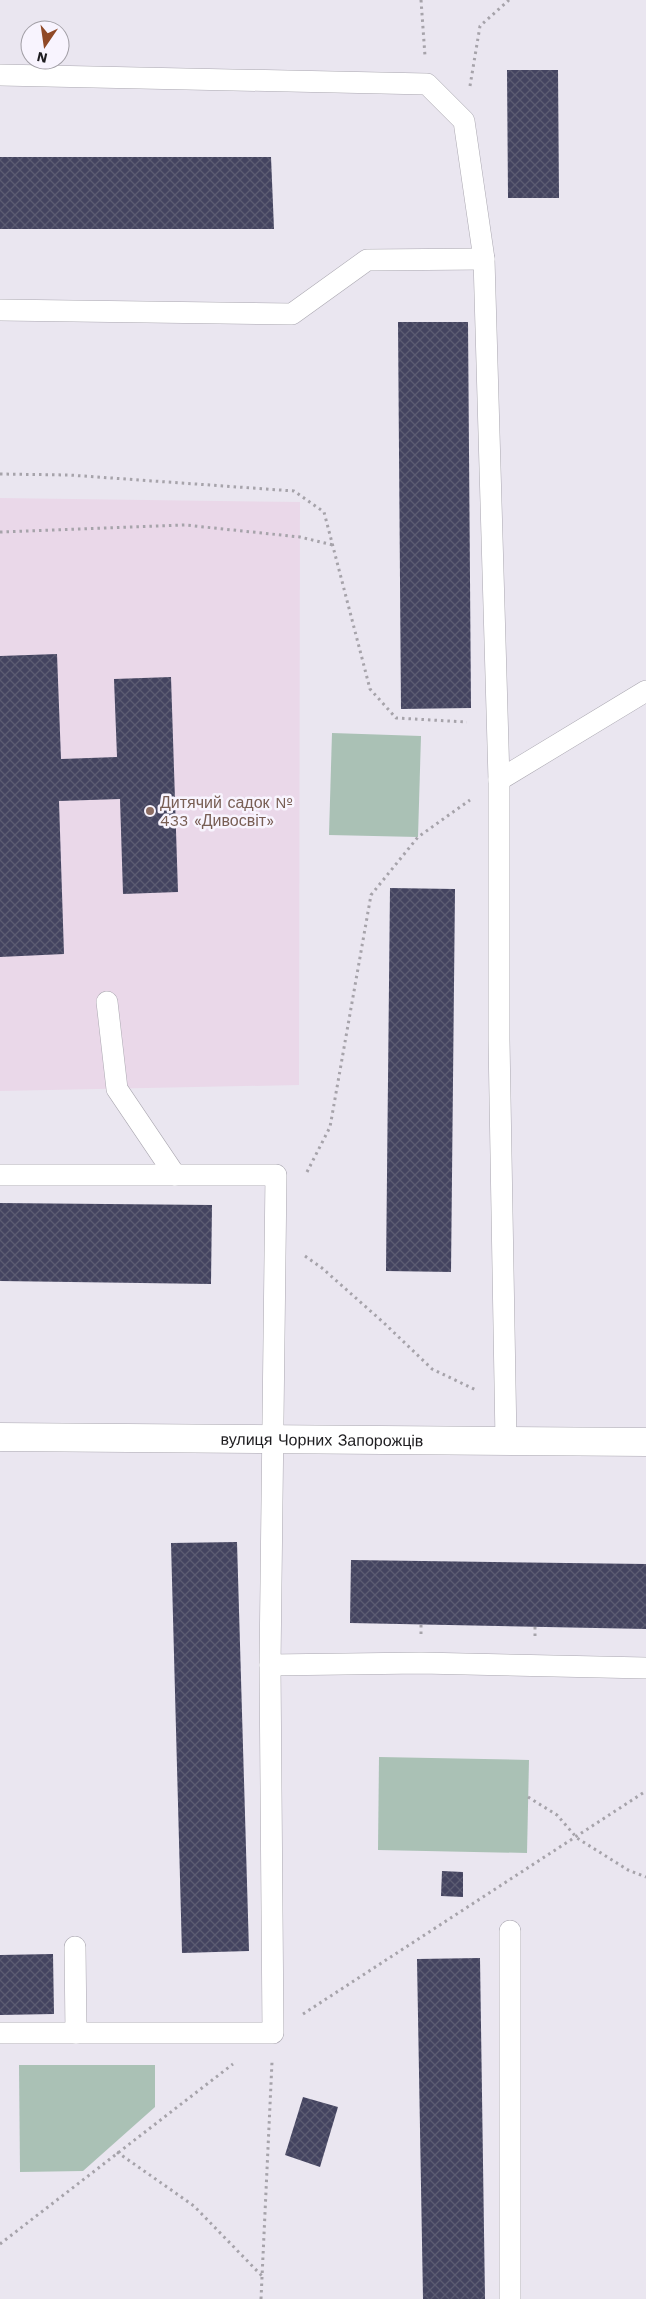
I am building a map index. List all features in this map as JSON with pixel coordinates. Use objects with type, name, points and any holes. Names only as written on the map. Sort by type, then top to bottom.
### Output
[{"type":"street","name":"вулиця Чорних Запорожців","points":[[0,1437],[646,1442]]},
{"type":"lane","points":[[0,75],[427,84],[464,121],[484,259],[499,780],[499,1030],[506,1441]]},
{"type":"lane","points":[[0,310],[292,314],[367,260],[484,259]]},
{"type":"lane","points":[[499,780],[646,691]]},
{"type":"lane","points":[[106,1002],[117,1089],[175,1175]]},
{"type":"lane","points":[[0,1175],[276,1175],[270,1665],[273,2034],[0,2033]]},
{"type":"lane","points":[[270,1665],[431,1663],[646,1668]]},
{"type":"lane","points":[[510,1930],[510,2299]]},
{"type":"lane","points":[[75,1947],[76,2033]]},
{"type":"path","points":[[420,0],[423,6],[427,84]]},
{"type":"path","points":[[464,121],[480,26],[509,0]]},
{"type":"path","points":[[0,474],[69,475],[294,491],[324,512],[370,689],[383,704],[396,718],[497,724]]},
{"type":"path","points":[[0,532],[185,525],[300,537],[333,545]]},
{"type":"path","points":[[276,1175],[306,1173],[330,1126],[371,895],[418,837],[499,780]]},
{"type":"path","points":[[275,1236],[322,1268],[432,1369],[505,1404]]},
{"type":"path","points":[[0,2244],[117,2152],[273,2034],[577,1838],[646,1791]]},
{"type":"path","points":[[528,1797],[557,1815],[577,1838],[628,1870],[646,1877]]},
{"type":"path","points":[[261,2299],[273,2034]]},
{"type":"path","points":[[117,2152],[194,2206],[262,2276]]},
{"type":"shaded area","name":"Дитячий садок № 433 «Дивосвіт»","points":[[0,498],[300,502],[299,1085],[0,1091]]},
{"type":"green space","points":[[332,733],[421,736],[418,837],[329,835]]},
{"type":"green space","points":[[379,1757],[529,1760],[527,1853],[378,1850]]},
{"type":"green space","points":[[19,2065],[155,2065],[155,2107],[83,2171],[20,2172]]},
{"type":"building","points":[[507,70],[558,70],[559,198],[508,198]]},
{"type":"building","points":[[0,157],[271,157],[274,229],[0,229]]},
{"type":"building","points":[[398,322],[468,322],[471,708],[401,709]]},
{"type":"building","points":[[57,654],[61,759],[117,757],[114,679],[171,677],[178,892],[123,894],[120,799],[59,801],[64,954],[0,957],[0,656]]},
{"type":"building","points":[[390,888],[455,889],[451,1272],[386,1271]]},
{"type":"building","points":[[0,1203],[212,1205],[211,1284],[0,1281]]},
{"type":"building","points":[[237,1542],[249,1951],[182,1953],[171,1543]]},
{"type":"building","points":[[351,1560],[646,1564],[646,1629],[350,1623]]},
{"type":"building","points":[[442,1871],[463,1872],[463,1897],[441,1896]]},
{"type":"building","points":[[53,1954],[54,2014],[0,2015],[0,1955]]},
{"type":"building","points":[[480,1958],[485,2299],[423,2299],[417,1959]]},
{"type":"building","points":[[303,2097],[338,2107],[320,2167],[285,2155]]},
{"type":"place","name":"Дитячий садок № 433 «Дивосвіт»","points":[[150,811]]}]
